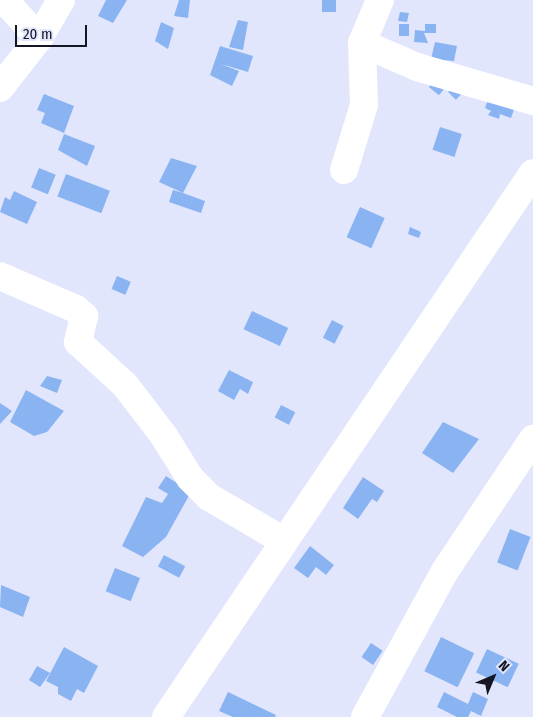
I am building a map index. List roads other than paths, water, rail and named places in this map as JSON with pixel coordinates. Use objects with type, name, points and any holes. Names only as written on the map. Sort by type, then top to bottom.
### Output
[{"type":"street","points":[[4,0],[39,38]]},
{"type":"street","points":[[0,88],[39,38],[61,0]]},
{"type":"street","points":[[344,170],[364,105],[362,43],[380,0]]},
{"type":"street","points":[[362,43],[417,67],[533,102]]},
{"type":"street","points":[[166,717],[533,173]]},
{"type":"street","points":[[0,276],[76,308],[84,316],[78,342],[124,386],[164,436],[190,478],[210,497],[284,541]]},
{"type":"street","points":[[365,717],[444,571],[533,439]]}]
